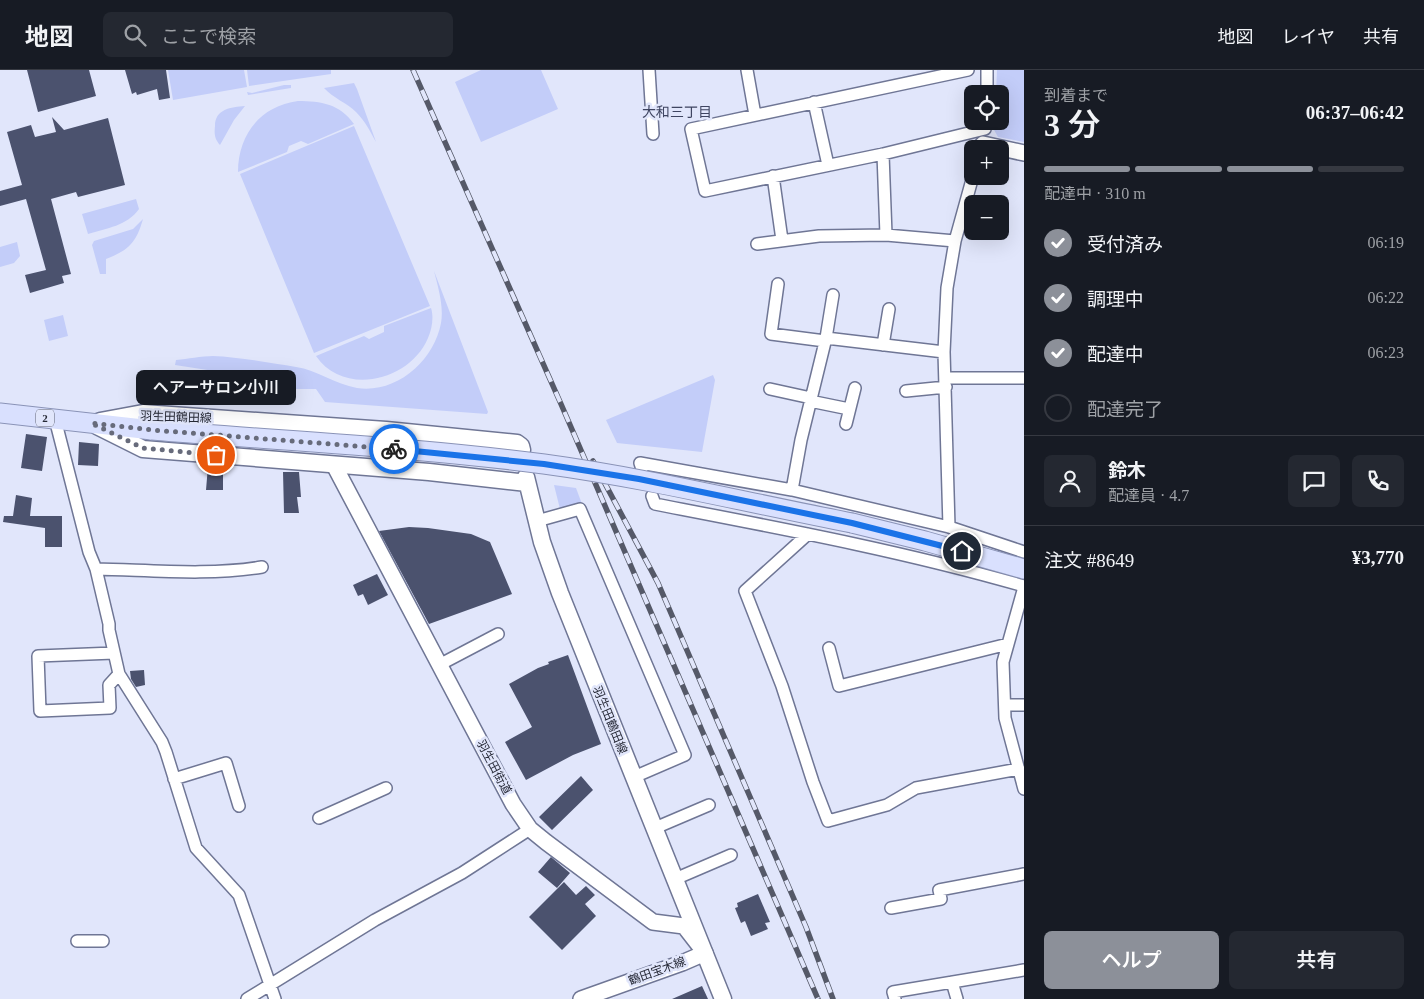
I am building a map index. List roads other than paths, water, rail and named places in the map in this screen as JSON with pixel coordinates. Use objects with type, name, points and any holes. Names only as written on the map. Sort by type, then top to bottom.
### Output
[{"type":"main road","name":"2","points":[[0,413],[152,430],[427,452],[544,464],[639,479],[852,523],[926,541],[1024,569]]},
{"type":"main road","name":"羽生田鶴田線","points":[[91,423],[143,413],[451,436],[517,443],[521,446],[522,450]]},
{"type":"main road","name":"羽生田鶴田線","points":[[91,423],[143,448],[527,480],[537,521],[560,593],[705,953]]},
{"type":"main road","name":"羽生田街道","points":[[705,953],[723,999]]},
{"type":"street","points":[[648,70],[653,134]]},
{"type":"street","points":[[747,70],[756,115]]},
{"type":"street","points":[[967,130],[883,154],[705,191],[690,130],[968,70]]},
{"type":"street","points":[[987,70],[987,85]]},
{"type":"street","points":[[814,102],[828,165]]},
{"type":"street","points":[[1009,151],[1024,153]]},
{"type":"street","points":[[883,154],[886,235]]},
{"type":"street","points":[[773,176],[782,240]]},
{"type":"street","points":[[949,527],[944,352],[948,288],[955,241],[971,185]]},
{"type":"street","points":[[757,244],[819,236],[886,235],[955,241]]},
{"type":"street","points":[[778,284],[771,334],[944,352]]},
{"type":"street","points":[[792,490],[810,400],[826,339],[833,295]]},
{"type":"street","points":[[883,345],[889,309]]},
{"type":"street","points":[[906,390],[946,382],[1024,378]]},
{"type":"street","points":[[846,424],[855,388]]},
{"type":"street","points":[[770,389],[850,409]]},
{"type":"street","points":[[55,419],[89,552],[96,569],[119,674],[162,742],[196,848],[238,895],[275,999]]},
{"type":"street","points":[[642,468],[640,463],[792,490],[949,527],[1024,552]]},
{"type":"street","name":"羽生田街道","points":[[334,465],[513,804],[530,829],[653,922],[684,926],[705,953]]},
{"type":"street","points":[[652,496],[655,504],[909,555],[1024,586],[1003,662],[1006,718],[1024,789]]},
{"type":"street","points":[[537,521],[580,509],[685,756],[634,777]]},
{"type":"street","points":[[808,534],[745,591],[782,686],[813,782],[828,821],[887,805],[916,788],[1021,773]]},
{"type":"street","points":[[96,569],[218,571],[262,567]]},
{"type":"street","points":[[439,665],[498,634]]},
{"type":"street","points":[[829,648],[839,686],[1008,644]]},
{"type":"street","points":[[114,653],[38,656],[40,710],[110,708],[109,685],[119,674]]},
{"type":"street","points":[[1005,705],[1024,705]]},
{"type":"street","points":[[174,779],[226,763],[239,806]]},
{"type":"street","points":[[319,818],[386,788]]},
{"type":"street","points":[[654,828],[709,805]]},
{"type":"street","points":[[247,999],[375,920],[462,873],[530,829]]},
{"type":"street","points":[[675,879],[731,855]]},
{"type":"street","points":[[891,908],[941,899],[939,890],[1024,874]]},
{"type":"street","points":[[77,941],[103,941]]},
{"type":"street","name":"鶴田宝木線","points":[[581,999],[705,953]]},
{"type":"street","points":[[895,999],[893,992],[1024,970]]},
{"type":"street","points":[[952,982],[957,999]]},
{"type":"railway","points":[[413,70],[561,404],[818,999]]},
{"type":"railway","points":[[593,461],[658,583],[806,927],[833,999]]},
{"type":"place","name":"ヘアーサロン小川","points":[[216,455]]},
{"type":"district","name":"大和三丁目","points":[[677,112]]}]
